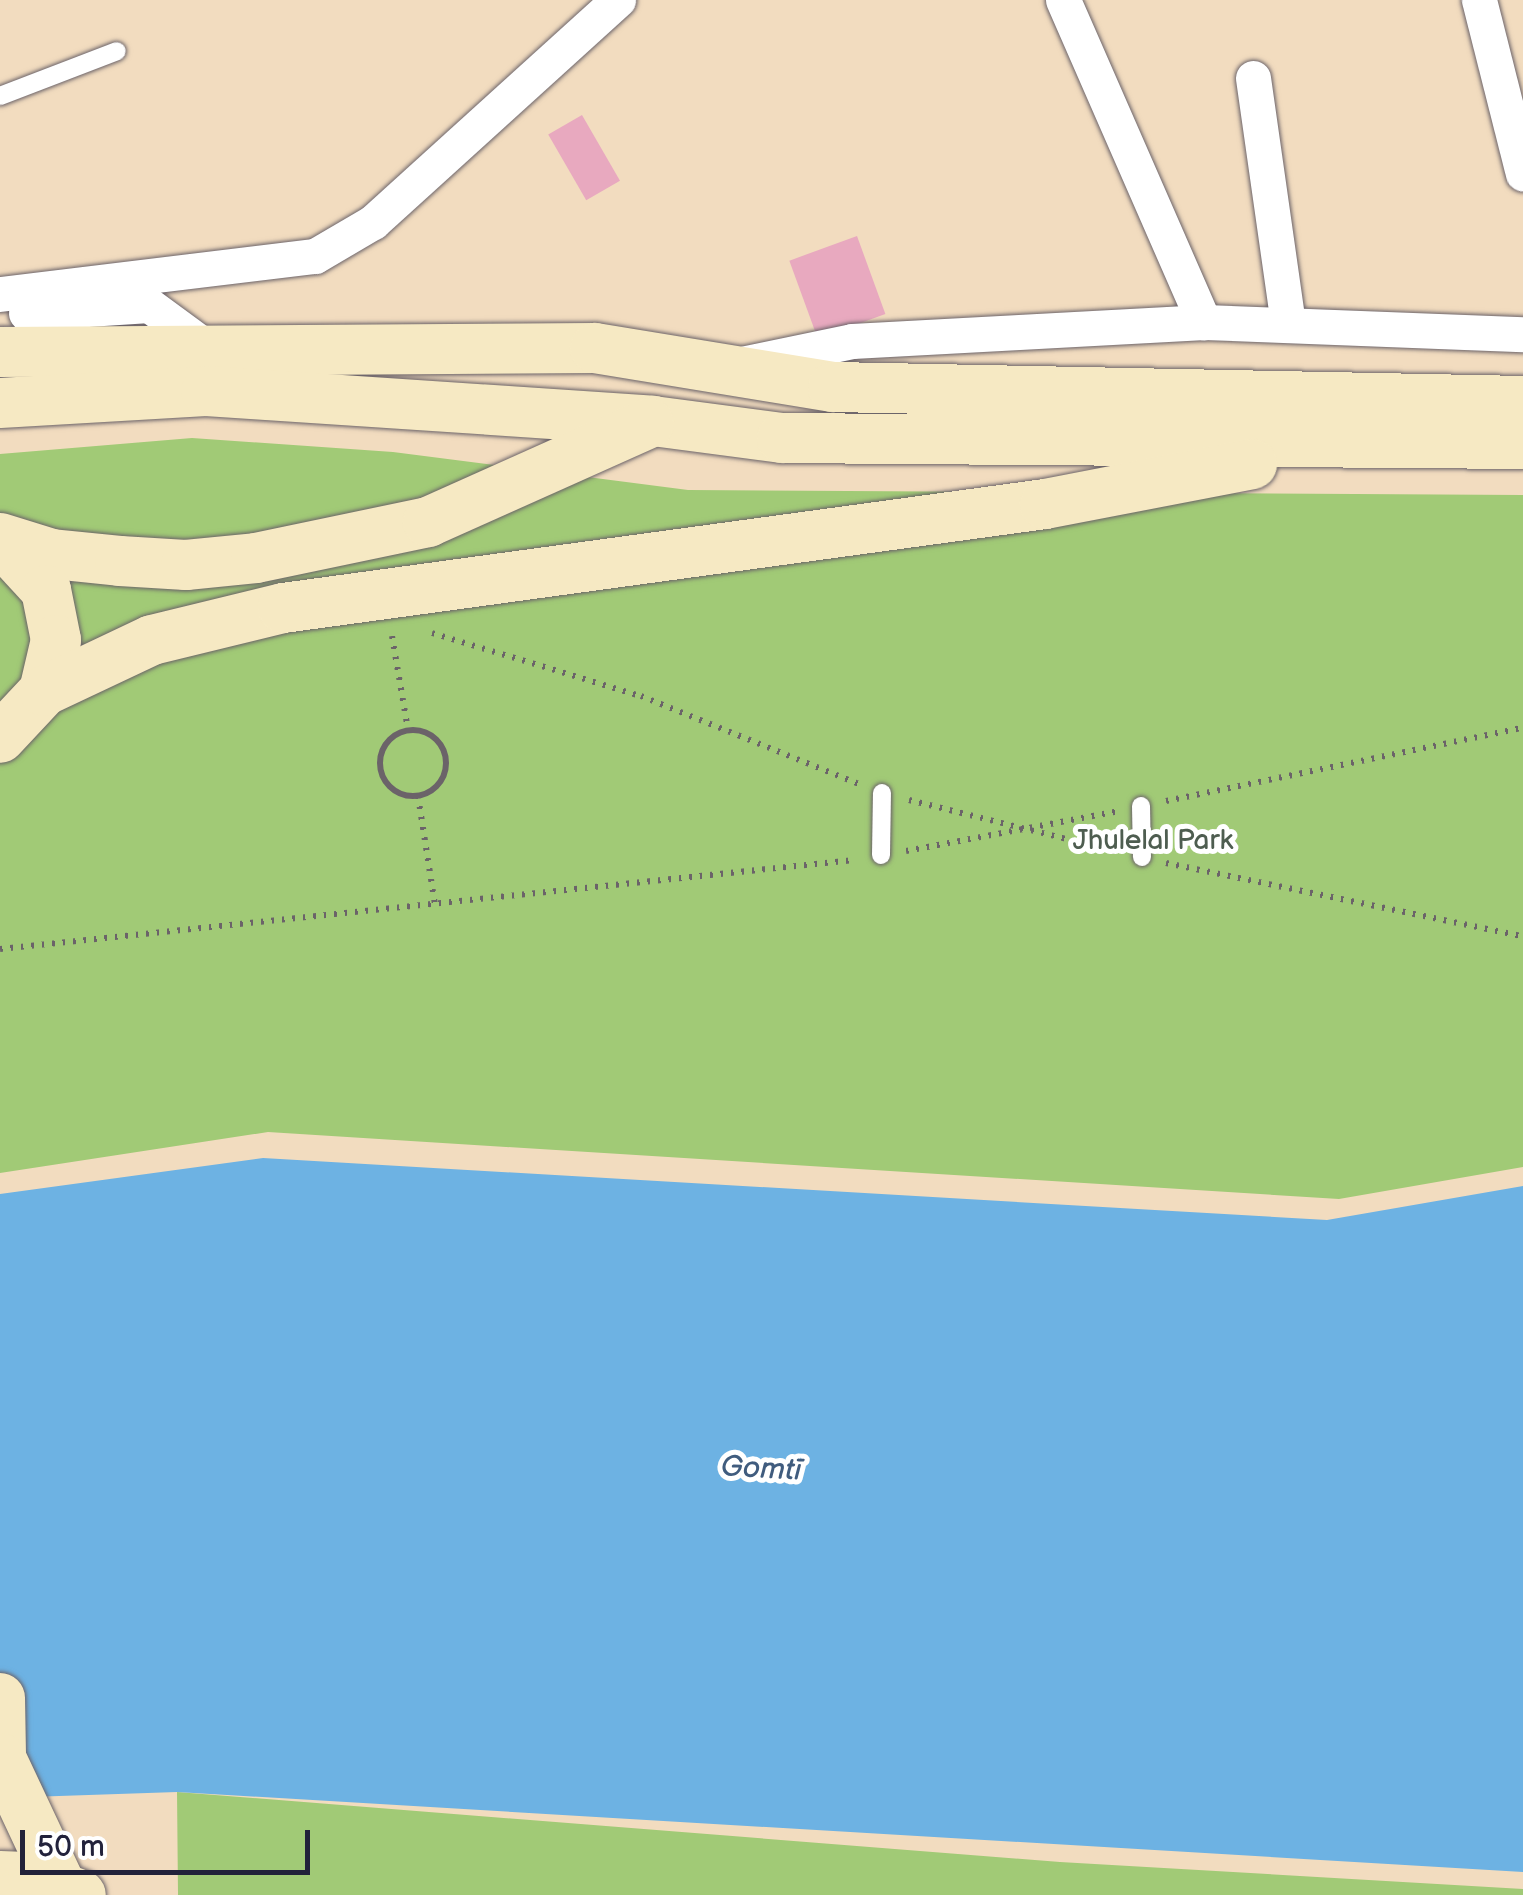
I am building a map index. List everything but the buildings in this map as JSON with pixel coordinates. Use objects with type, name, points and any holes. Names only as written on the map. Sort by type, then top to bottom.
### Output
[{"type":"street","points":[[0,294],[315,256],[373,222],[618,0]]},
{"type":"street","points":[[1063,0],[1204,322]]},
{"type":"street","points":[[1479,0],[1523,174]]},
{"type":"street","points":[[1253,78],[1288,326]]},
{"type":"street","points":[[0,314],[148,305],[209,349]]},
{"type":"street","points":[[0,539],[52,554],[186,565],[256,558],[428,522],[653,421],[731,366],[852,341],[1204,322],[1523,334]]},
{"type":"street","points":[[0,352],[595,348],[731,366],[832,387],[1523,400]]},
{"type":"street","points":[[0,403],[206,391],[653,421],[782,438],[1523,444]]},
{"type":"street","points":[[44,691],[152,640],[284,608],[1045,504],[1360,443]]},
{"type":"street","points":[[0,539],[32,568],[54,614],[53,666],[44,691],[4,739]]},
{"type":"street","points":[[0,1698],[0,1759],[28,1818],[71,1889]]},
{"type":"street","points":[[0,1876],[71,1889]]},
{"type":"lane","points":[[0,96],[117,51]]},
{"type":"lane","points":[[881,856],[882,792]]},
{"type":"lane","points":[[1141,806],[1142,858]]},
{"type":"path","points":[[389,620],[408,730]]},
{"type":"path","points":[[425,631],[641,696],[882,792],[1142,858],[1523,936]]},
{"type":"path","points":[[0,949],[881,856],[1026,831],[1523,728]]},
{"type":"path","points":[[408,730],[430,734],[445,752],[438,784],[418,796],[390,786],[380,768],[389,740],[408,730]]},
{"type":"path","points":[[418,796],[435,905]]},
{"type":"green space","name":"Jhulelal Park","points":[[192,438],[393,452],[688,490],[1523,495],[1523,1167],[1339,1199],[268,1132],[0,1173],[0,454]]},
{"type":"green space","points":[[177,1792],[1060,1862],[1523,1889],[1523,1895],[178,1895]]},
{"type":"water","name":"Gomtī","points":[[263,1158],[1327,1220],[1523,1186],[1523,1872],[177,1792],[0,1798],[0,1194]]}]
